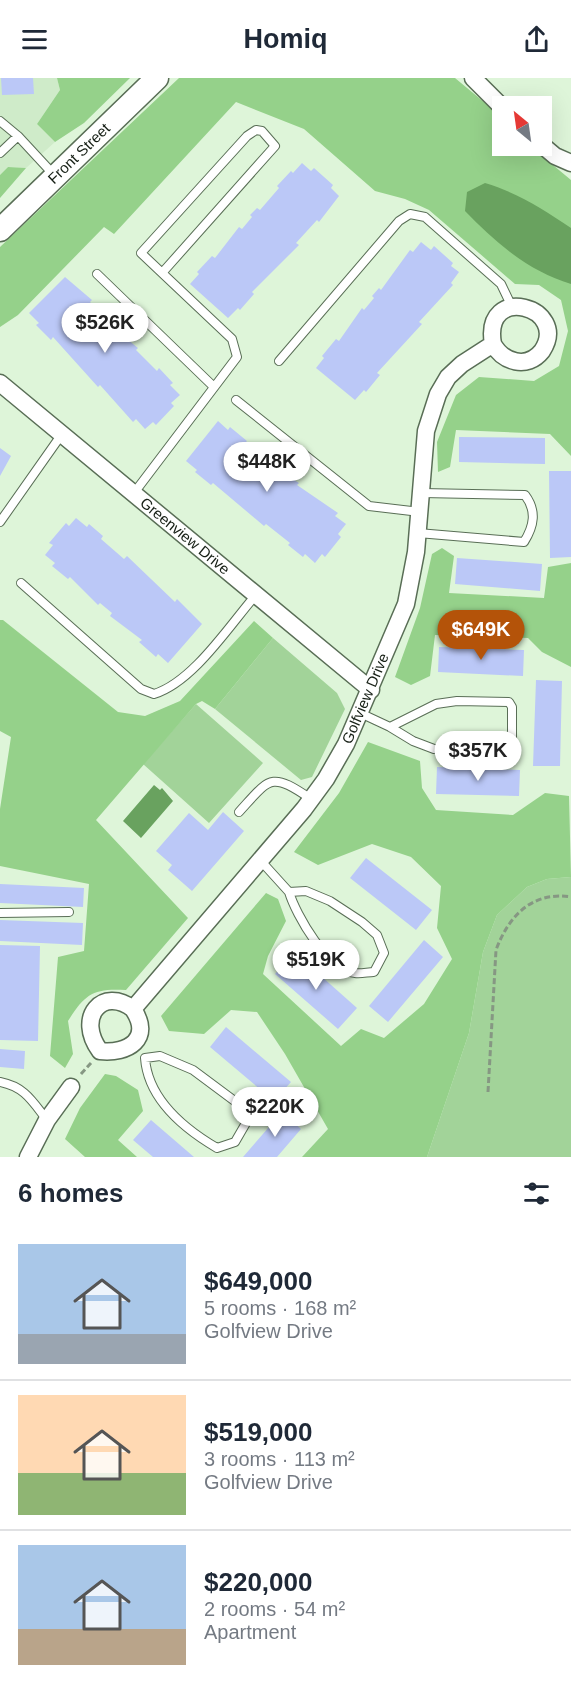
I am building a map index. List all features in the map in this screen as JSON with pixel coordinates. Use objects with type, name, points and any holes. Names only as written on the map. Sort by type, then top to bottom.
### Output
[{"type":"main road","name":"Front Street","points":[[0,230],[157,78]]},
{"type":"street","points":[[473,78],[492,97]]},
{"type":"street","points":[[552,153],[571,163]]},
{"type":"street","points":[[522,306],[539,313],[548,329],[544,347],[531,360],[513,361],[497,351],[493,344],[491,334],[497,317],[512,307],[522,306]]},
{"type":"street","name":"Golfview Drive","points":[[133,1009],[311,799],[331,770],[371,690],[406,604],[421,512],[426,431],[438,394],[448,377],[462,364],[493,344]]},
{"type":"street","name":"Greenview Drive","points":[[0,383],[371,690]]},
{"type":"street","points":[[118,1002],[133,1009],[138,1016],[140,1032],[131,1046],[116,1053],[100,1051],[90,1034],[91,1017],[95,1010],[102,1005],[118,1002]]},
{"type":"street","points":[[27,1157],[48,1120],[71,1087]]},
{"type":"lane","points":[[0,121],[18,136],[55,177]]},
{"type":"lane","points":[[134,494],[237,357],[232,339],[162,273],[141,253],[247,136],[256,129],[262,131],[275,146],[162,273]]},
{"type":"lane","points":[[0,153],[18,136]]},
{"type":"lane","points":[[279,361],[399,220],[410,214],[425,217],[501,284],[512,307]]},
{"type":"lane","points":[[97,274],[214,387]]},
{"type":"lane","points":[[236,400],[369,506],[421,512]]},
{"type":"lane","points":[[0,522],[62,434]]},
{"type":"lane","points":[[418,533],[524,542],[533,528],[533,506],[525,495],[422,493]]},
{"type":"lane","points":[[21,583],[141,689],[154,694],[177,684],[255,596]]},
{"type":"lane","points":[[360,713],[413,741],[434,748],[493,748],[504,746],[512,739],[512,706],[509,702],[477,701],[436,704],[390,727]]},
{"type":"lane","points":[[239,812],[264,785],[278,781],[286,782],[311,799]]},
{"type":"lane","points":[[260,860],[289,892],[294,911],[309,934],[336,963],[353,974],[374,972],[384,953],[377,935],[330,901],[306,891],[289,892]]},
{"type":"lane","points":[[0,913],[69,912]]},
{"type":"lane","points":[[131,1046],[145,1058],[147,1076],[158,1097],[171,1112],[199,1137],[217,1148],[235,1142],[246,1123],[240,1105],[193,1070],[176,1061],[160,1056],[145,1058]]},
{"type":"lane","points":[[0,1082],[16,1085],[48,1120]]},
{"type":"path","points":[[488,1092],[496,950],[499,941],[514,919],[531,902],[548,895],[571,897]]},
{"type":"path","points":[[71,1087],[100,1051]]},
{"type":"shaded area","points":[[0,78],[57,78],[60,90],[37,124],[55,142],[26,168],[8,167],[0,175]]},
{"type":"shaded area","points":[[57,78],[130,78],[84,123],[55,142],[37,124],[60,90]]},
{"type":"shaded area","points":[[179,78],[455,78],[492,109],[492,156],[542,156],[571,180],[571,456],[550,434],[456,430],[450,467],[438,472],[437,442],[456,395],[479,377],[534,381],[559,366],[568,331],[561,300],[539,285],[515,284],[429,210],[405,199],[375,191],[304,129],[236,102],[114,234],[104,227],[18,315],[0,327],[0,247]]},
{"type":"shaded area","points":[[8,167],[26,168],[0,198],[0,175]]},
{"type":"shaded area","points":[[485,183],[530,202],[571,228],[571,284],[527,264],[489,234],[465,211],[467,192]]},
{"type":"shaded area","points":[[442,548],[454,556],[449,593],[544,598],[548,567],[571,563],[571,667],[542,652],[528,638],[435,635],[430,676],[411,685],[395,677],[420,608],[432,554]]},
{"type":"shaded area","points":[[0,620],[3,620],[118,712],[145,716],[180,701],[254,621],[273,638],[215,709],[202,701],[196,704],[96,820],[188,918],[126,990],[98,992],[80,1004],[68,1021],[73,1054],[65,1068],[50,1056],[58,957],[84,951],[89,884],[0,866],[0,809],[11,737],[0,731]]},
{"type":"shaded area","points":[[273,638],[337,693],[345,709],[312,777],[301,780],[215,709]]},
{"type":"shaded area","points":[[196,704],[263,763],[209,823],[143,764]]},
{"type":"shaded area","points":[[368,742],[420,761],[422,788],[436,810],[513,815],[545,793],[569,796],[571,877],[547,879],[527,887],[497,915],[483,952],[469,1033],[427,1157],[302,1157],[328,1129],[285,1054],[257,1012],[231,1010],[204,1034],[169,1031],[161,1016],[266,893],[278,899],[286,921],[268,956],[263,974],[341,1046],[361,1029],[384,1038],[424,1004],[452,959],[437,928],[441,886],[411,857],[372,844],[318,865],[294,852],[339,793]]},
{"type":"shaded area","points":[[154,785],[160,790],[162,788],[173,801],[141,838],[123,821]]},
{"type":"shaded area","points":[[571,877],[571,1157],[427,1157],[469,1033],[483,952],[497,915],[527,887],[547,879]]},
{"type":"shaded area","points":[[105,1074],[116,1076],[138,1090],[143,1111],[118,1140],[137,1157],[85,1157],[65,1139],[80,1108]]},
{"type":"building","points":[[1,78],[33,78],[34,94],[2,95]]},
{"type":"building","points":[[302,163],[311,171],[314,168],[333,185],[331,188],[339,196],[319,222],[317,220],[296,243],[299,245],[252,292],[254,294],[240,310],[238,308],[228,318],[190,284],[199,274],[197,272],[212,256],[215,258],[239,227],[242,229],[252,217],[250,215],[257,208],[260,210],[279,188],[277,186]]},
{"type":"building","points":[[421,242],[431,250],[434,246],[453,263],[451,266],[459,272],[451,283],[453,285],[419,322],[422,324],[377,373],[380,375],[366,392],[364,390],[355,400],[316,368],[324,358],[322,356],[336,339],[339,341],[362,308],[364,310],[379,288],[381,290],[410,250],[413,252]]},
{"type":"building","points":[[65,277],[92,300],[90,302],[110,323],[112,321],[120,329],[117,331],[138,348],[136,350],[157,371],[159,368],[173,383],[170,385],[180,395],[171,403],[174,406],[156,425],[153,422],[145,429],[136,419],[133,422],[53,337],[51,340],[36,325],[39,323],[29,313]]},
{"type":"building","points":[[218,421],[228,430],[230,427],[247,441],[245,443],[278,466],[276,469],[299,483],[297,485],[338,513],[335,516],[346,524],[338,534],[341,537],[325,557],[322,554],[315,563],[305,554],[303,557],[266,524],[264,526],[213,483],[211,485],[195,472],[197,470],[186,461]]},
{"type":"building","points":[[459,437],[545,438],[545,464],[459,462]]},
{"type":"building","points":[[0,448],[11,456],[0,476]]},
{"type":"building","points":[[549,471],[571,471],[571,557],[550,558]]},
{"type":"building","points":[[76,518],[87,527],[89,524],[103,536],[101,539],[124,559],[127,556],[175,602],[177,599],[202,624],[168,663],[158,654],[156,657],[139,642],[142,640],[110,616],[112,613],[100,603],[98,605],[70,577],[68,579],[52,566],[55,563],[45,555],[53,545],[49,543],[66,523],[69,526]]},
{"type":"building","points":[[457,558],[542,564],[540,591],[455,584]]},
{"type":"building","points":[[439,647],[524,650],[523,676],[438,672]]},
{"type":"building","points":[[536,680],[562,681],[560,766],[533,766]]},
{"type":"building","points":[[437,767],[520,770],[519,796],[436,794]]},
{"type":"building","points":[[223,812],[244,831],[192,891],[168,870],[172,865],[156,851],[189,813],[208,830]]},
{"type":"building","points":[[366,858],[432,910],[416,930],[350,878]]},
{"type":"building","points":[[0,884],[84,888],[83,907],[0,903]]},
{"type":"building","points":[[0,920],[83,923],[82,945],[0,941]]},
{"type":"building","points":[[424,940],[443,957],[388,1022],[369,1006]]},
{"type":"building","points":[[0,945],[40,946],[38,1041],[0,1040]]},
{"type":"building","points":[[294,952],[357,1008],[338,1029],[275,974]]},
{"type":"building","points":[[226,1027],[291,1082],[274,1101],[210,1047]]},
{"type":"building","points":[[0,1049],[25,1051],[24,1069],[0,1067]]},
{"type":"building","points":[[282,1112],[301,1129],[277,1157],[243,1157]]},
{"type":"building","points":[[151,1120],[194,1157],[153,1157],[133,1140]]}]
